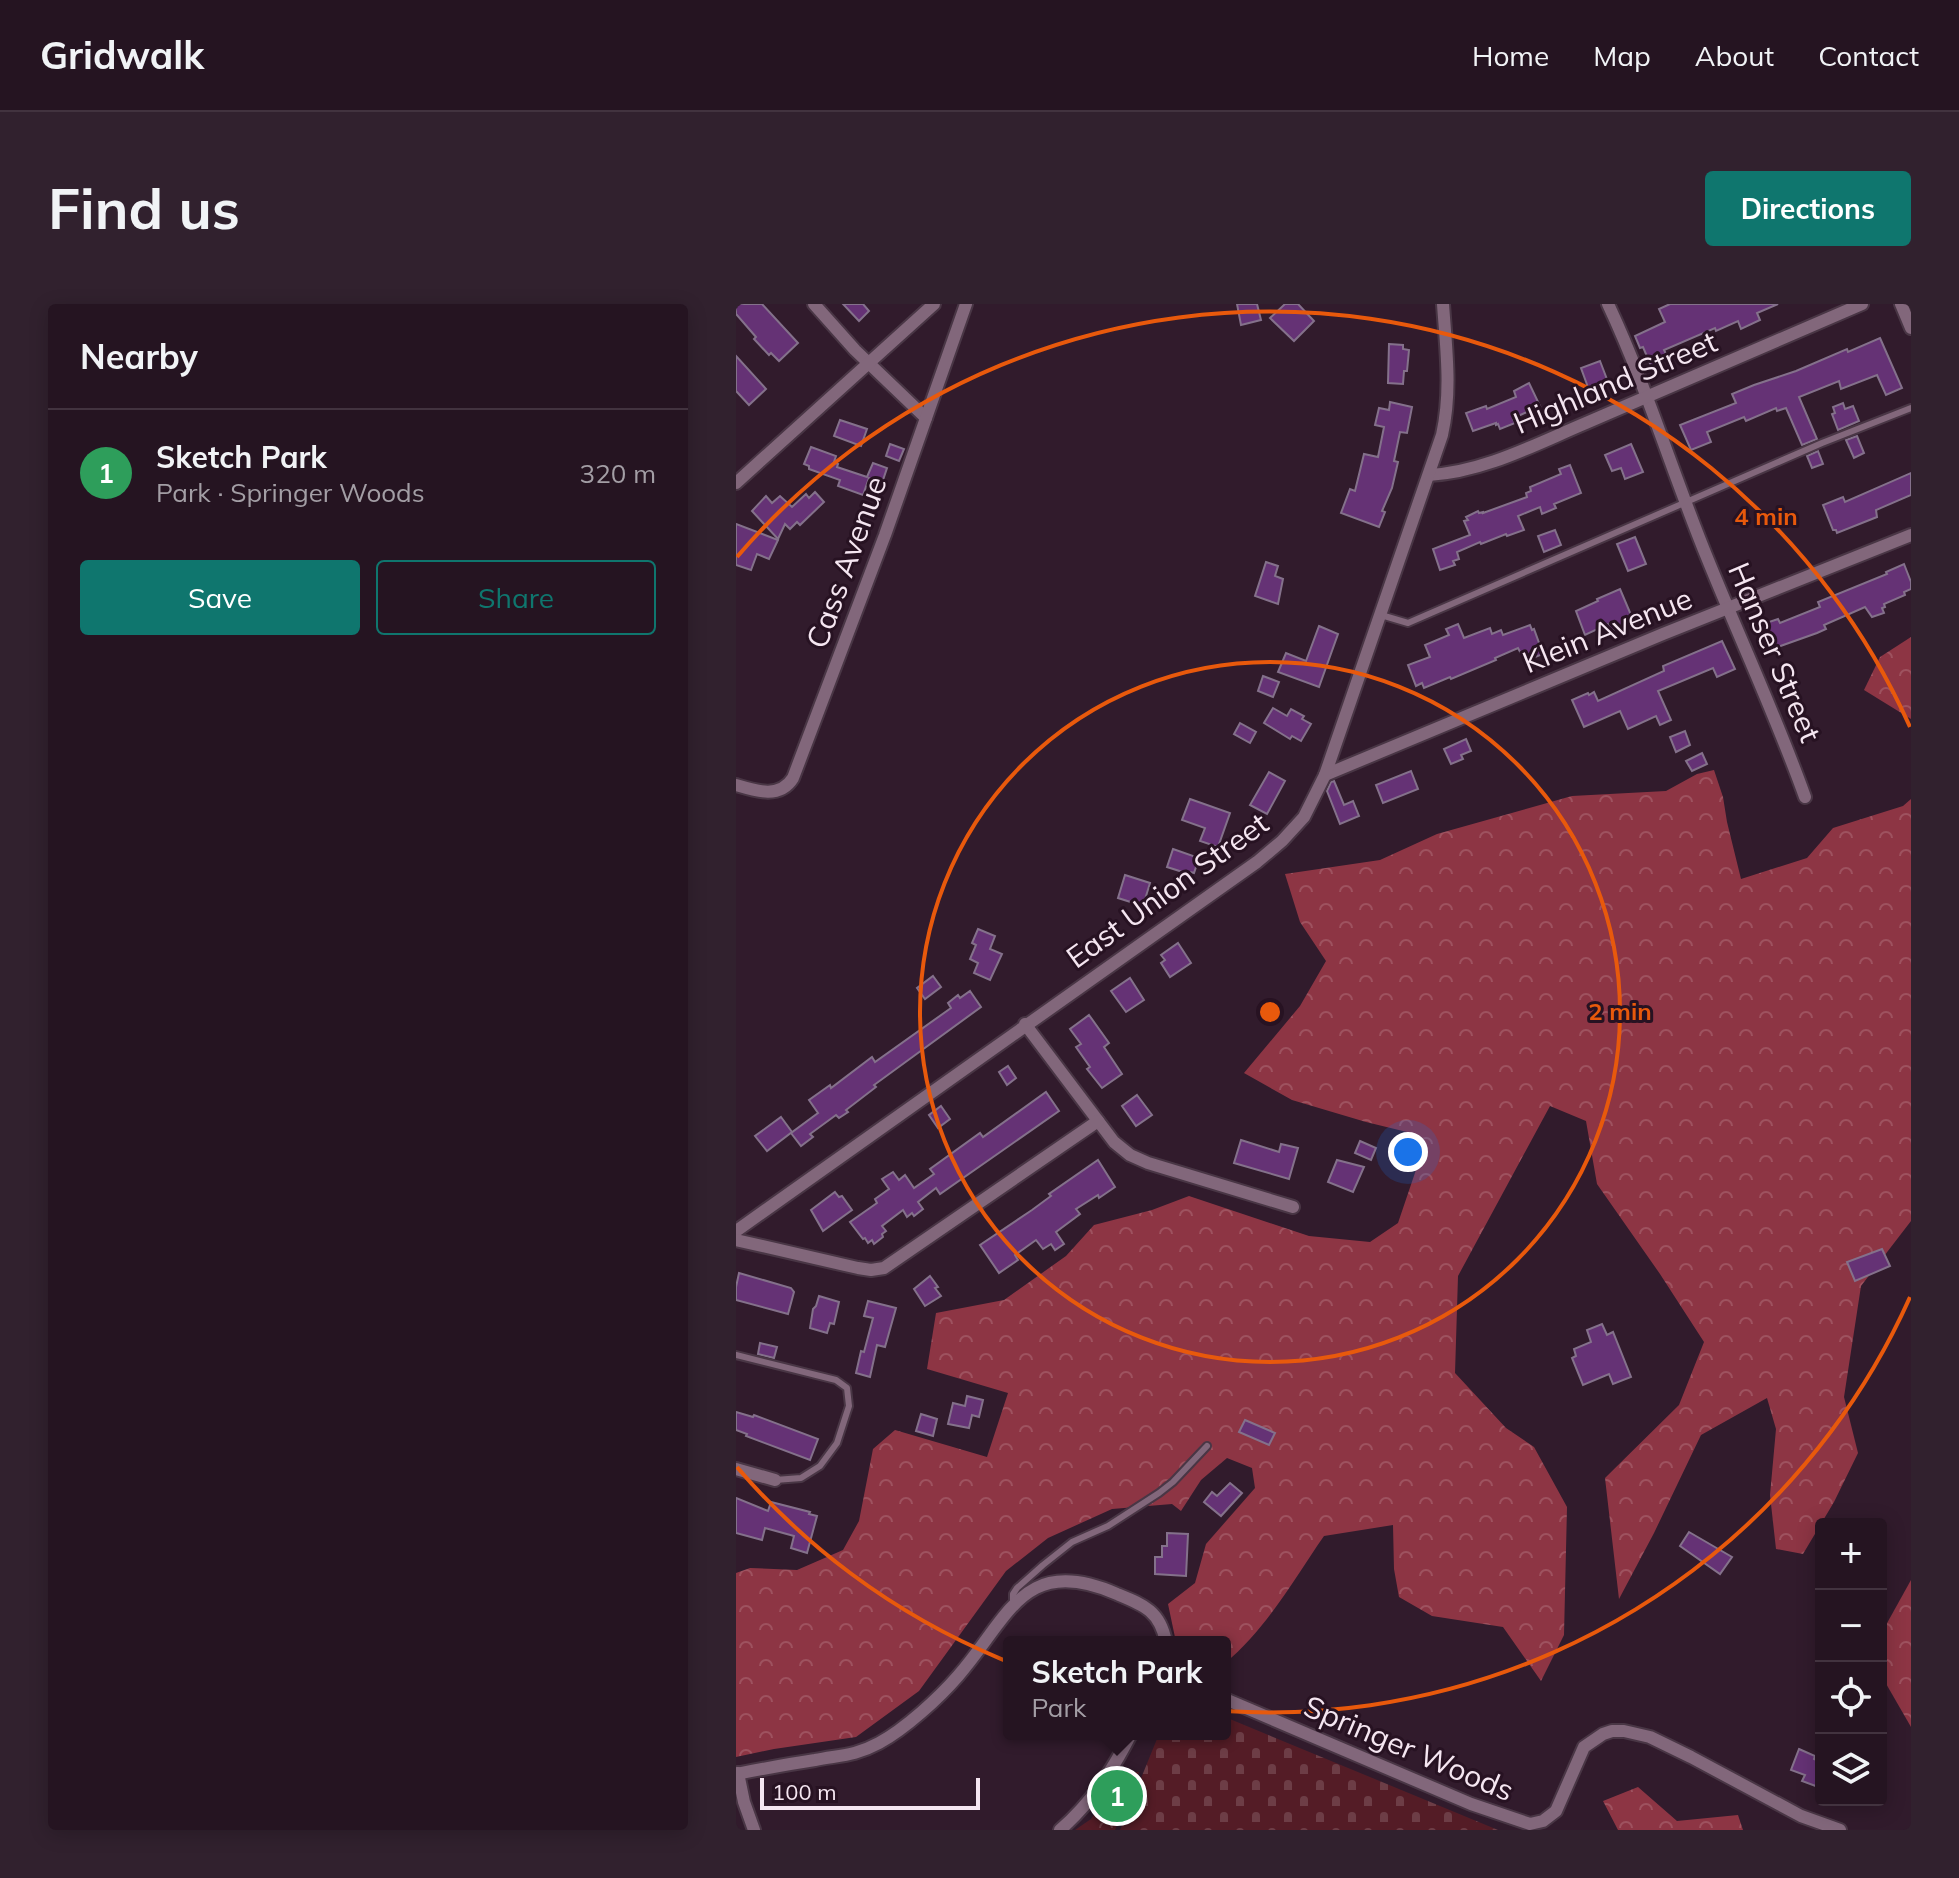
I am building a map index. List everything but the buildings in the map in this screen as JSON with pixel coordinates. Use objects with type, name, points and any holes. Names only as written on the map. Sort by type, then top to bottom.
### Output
[{"type":"street","points":[[814,304],[868,363],[926,418]]},
{"type":"street","points":[[736,483],[934,304]]},
{"type":"street","name":"Cass Avenue","points":[[736,785],[775,792],[785,788],[793,778],[885,535],[966,304]]},
{"type":"street","name":"East Union Street","points":[[736,1231],[1257,862],[1304,817],[1325,775],[1442,435],[1448,401],[1443,304]]},
{"type":"street","name":"Hanser Street","points":[[1608,304],[1648,397],[1707,558],[1783,737],[1805,797]]},
{"type":"street","name":"Highland Street","points":[[1429,475],[1468,470],[1500,459],[1862,304]]},
{"type":"street","points":[[1901,304],[1911,328]]},
{"type":"street","name":"Klein Avenue","points":[[1325,775],[1911,535]]},
{"type":"street","points":[[1025,1024],[1122,1149],[1138,1159],[1293,1207]]},
{"type":"street","points":[[736,1240],[858,1268],[884,1268],[1098,1121]]},
{"type":"street","points":[[736,1469],[775,1480]]},
{"type":"street","points":[[754,1830],[737,1774],[851,1755],[882,1742],[927,1707],[958,1676],[1013,1604],[1025,1593],[1048,1583],[1061,1582],[1106,1589],[1153,1613],[1164,1636]]},
{"type":"street","name":"Springer Woods","points":[[1231,1702],[1471,1804],[1530,1824],[1543,1821],[1556,1811],[1584,1747],[1603,1734],[1624,1731],[1650,1737],[1801,1816],[1840,1830]]},
{"type":"street","points":[[1060,1830],[1102,1785],[1128,1740]]},
{"type":"lane","points":[[1381,615],[1408,623],[1822,443],[1911,408]]},
{"type":"lane","points":[[736,1355],[836,1380],[847,1388],[849,1406],[837,1443],[820,1466],[801,1478],[775,1480]]},
{"type":"lane","points":[[1013,1604],[1013,1594],[1017,1588],[1043,1565],[1072,1542],[1108,1526],[1159,1493],[1207,1446]]},
{"type":"green space","points":[[1911,637],[1911,719],[1864,690],[1880,657]]},
{"type":"green space","points":[[1714,770],[1741,879],[1807,858],[1833,828],[1903,806],[1911,799],[1911,1221],[1861,1286],[1844,1397],[1858,1453],[1824,1518],[1815,1518],[1815,1534],[1803,1554],[1776,1549],[1770,1495],[1776,1429],[1767,1398],[1701,1435],[1619,1599],[1605,1478],[1679,1405],[1704,1342],[1597,1184],[1586,1121],[1550,1106],[1458,1276],[1455,1373],[1506,1428],[1534,1447],[1567,1507],[1564,1635],[1541,1681],[1503,1627],[1432,1616],[1399,1597],[1394,1569],[1393,1525],[1324,1536],[1266,1620],[1231,1658],[1231,1636],[1175,1636],[1168,1604],[1195,1583],[1206,1544],[1255,1488],[1252,1468],[1227,1458],[1201,1480],[1181,1511],[1172,1504],[1112,1509],[1048,1538],[1006,1571],[919,1691],[856,1737],[736,1757],[736,1573],[750,1568],[797,1570],[843,1550],[859,1521],[873,1449],[895,1430],[987,1457],[1008,1393],[927,1369],[936,1313],[1004,1300],[1066,1256],[1094,1225],[1152,1210],[1189,1196],[1309,1236],[1370,1242],[1398,1223],[1419,1161],[1407,1132],[1292,1100],[1244,1073],[1300,1006],[1326,961],[1300,922],[1285,874],[1380,860],[1437,834],[1572,796],[1666,791],[1697,774]]},
{"type":"green space","points":[[1911,1580],[1911,1727],[1887,1685],[1887,1623]]},
{"type":"green space","points":[[1231,1719],[1498,1830],[1120,1830],[1157,1740],[1231,1740]]},
{"type":"green space","points":[[1139,1772],[1115,1830],[1075,1830],[1091,1819],[1120,1773]]},
{"type":"green space","points":[[1638,1787],[1677,1821],[1738,1815],[1743,1830],[1618,1830],[1603,1801]]},
{"type":"place","name":"Sketch Park","points":[[1117,1796]]}]
